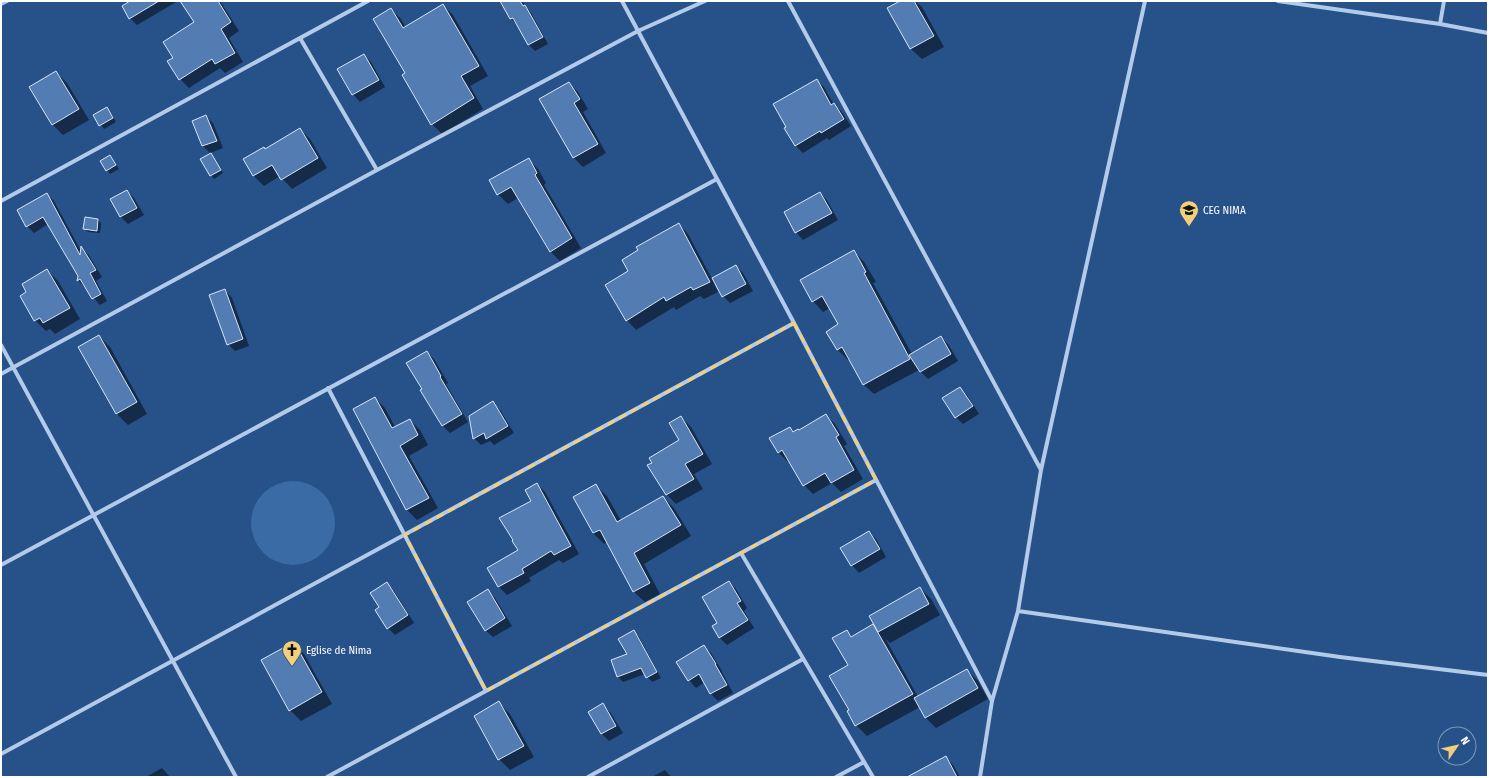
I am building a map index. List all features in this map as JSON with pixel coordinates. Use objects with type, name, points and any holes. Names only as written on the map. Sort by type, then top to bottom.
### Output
[{"type":"street","points":[[1,4],[7,1]]},
{"type":"street","points":[[1,201],[368,1]]},
{"type":"street","points":[[622,1],[794,323],[992,701]]},
{"type":"street","points":[[1,374],[638,31],[706,1]]},
{"type":"street","points":[[788,1],[1041,470]]},
{"type":"street","points":[[980,777],[992,701],[1018,611],[1041,470],[1145,1]]},
{"type":"street","points":[[1278,1],[1440,24],[1488,33]]},
{"type":"street","points":[[1440,24],[1444,1]]},
{"type":"street","points":[[300,38],[378,170]]},
{"type":"street","points":[[1,565],[717,179]]},
{"type":"street","points":[[1,754],[794,323]]},
{"type":"street","points":[[1,345],[236,777]]},
{"type":"street","points":[[328,388],[486,691]]},
{"type":"street","points":[[327,777],[876,480]]},
{"type":"street","points":[[742,553],[873,777]]},
{"type":"street","points":[[1018,611],[1340,657],[1488,675]]},
{"type":"street","points":[[588,777],[803,659]]},
{"type":"street","points":[[836,777],[864,762]]},
{"type":"highlighted area","points":[[794,323],[876,480],[486,691],[405,535]]},
{"type":"shaded area","points":[[293,481],[301,482],[316,488],[328,500],[334,515],[334,531],[328,546],[316,558],[301,564],[293,565],[285,564],[270,558],[258,546],[252,531],[251,523],[252,515],[258,500],[270,488],[285,482]]},
{"type":"building","points":[[130,1],[159,1],[129,19],[122,6]]},
{"type":"building","points":[[180,1],[218,1],[231,22],[221,29],[235,53],[215,64],[212,59],[179,80],[167,61],[173,58],[163,42],[194,22]]},
{"type":"building","points":[[500,1],[520,1],[523,6],[525,5],[543,37],[528,45],[513,18],[510,19]]},
{"type":"building","points":[[900,1],[914,1],[934,36],[910,49],[887,8]]},
{"type":"building","points":[[443,4],[479,66],[461,76],[474,98],[431,125],[402,75],[405,73],[373,19],[391,8],[403,28]]},
{"type":"building","points":[[364,54],[379,80],[352,95],[337,69]]},
{"type":"building","points":[[56,71],[79,109],[52,125],[29,87]]},
{"type":"building","points":[[817,79],[831,105],[834,103],[844,119],[795,146],[784,128],[786,127],[773,104]]},
{"type":"building","points":[[569,82],[580,99],[574,103],[598,144],[573,158],[539,99]]},
{"type":"building","points":[[107,107],[113,118],[99,126],[93,115]]},
{"type":"building","points":[[206,115],[217,141],[202,146],[192,121]]},
{"type":"building","points":[[300,128],[318,158],[281,180],[272,165],[253,176],[243,159],[264,147],[265,149]]},
{"type":"building","points":[[211,153],[221,170],[210,176],[200,159]]},
{"type":"building","points":[[110,155],[116,165],[106,171],[100,161]]},
{"type":"building","points":[[529,158],[537,173],[535,175],[572,238],[550,252],[511,187],[497,195],[489,180]]},
{"type":"building","points":[[127,190],[137,208],[120,217],[110,199]]},
{"type":"building","points":[[820,192],[832,213],[795,233],[784,212]]},
{"type":"building","points":[[47,193],[80,255],[81,246],[96,270],[90,273],[101,294],[92,299],[80,279],[77,281],[78,276],[43,217],[26,227],[17,210]]},
{"type":"building","points":[[85,217],[98,219],[97,231],[83,229]]},
{"type":"building","points":[[679,223],[710,282],[693,290],[691,287],[666,301],[664,297],[626,321],[605,285],[628,271],[622,260],[638,250],[636,247]]},
{"type":"building","points":[[854,250],[866,272],[864,273],[910,359],[863,385],[842,347],[837,350],[826,332],[838,324],[822,296],[812,302],[800,280]]},
{"type":"building","points":[[736,265],[746,284],[722,297],[712,278]]},
{"type":"building","points":[[47,269],[70,308],[43,323],[40,318],[34,321],[20,296],[26,292],[22,284]]},
{"type":"building","points":[[225,289],[243,339],[227,345],[209,295]]},
{"type":"building","points":[[99,335],[137,402],[116,414],[78,347]]},
{"type":"building","points":[[941,336],[951,354],[920,372],[909,355]]},
{"type":"building","points":[[427,351],[441,376],[440,377],[462,414],[442,426],[420,390],[422,389],[406,363]]},
{"type":"building","points":[[960,387],[973,406],[955,418],[942,398]]},
{"type":"building","points":[[375,397],[392,428],[410,419],[418,435],[400,446],[429,498],[406,510],[353,409]]},
{"type":"building","points":[[493,401],[508,426],[486,439],[484,433],[473,439],[469,416]]},
{"type":"building","points":[[826,414],[839,435],[836,437],[854,470],[831,483],[825,473],[803,486],[782,450],[778,453],[769,438],[790,427],[793,432],[798,429],[799,430]]},
{"type":"building","points":[[681,416],[703,454],[685,464],[694,479],[666,495],[647,465],[652,463],[649,458],[679,440],[669,423]]},
{"type":"building","points":[[537,483],[571,546],[554,555],[551,551],[522,569],[524,573],[498,587],[487,568],[518,550],[499,518],[531,501],[525,490]]},
{"type":"building","points":[[596,484],[617,522],[663,496],[681,525],[634,553],[650,583],[633,592],[600,530],[593,533],[573,497]]},
{"type":"building","points":[[869,531],[880,549],[851,566],[840,548]]},
{"type":"building","points":[[729,581],[741,601],[737,603],[748,620],[719,638],[712,626],[717,623],[702,597]]},
{"type":"building","points":[[387,582],[408,615],[387,629],[375,610],[379,607],[370,593]]},
{"type":"building","points":[[920,587],[929,604],[878,632],[869,616]]},
{"type":"building","points":[[488,589],[505,618],[485,631],[467,602]]},
{"type":"building","points":[[873,624],[913,694],[855,726],[847,711],[849,710],[829,676],[848,665],[832,638],[847,630],[851,637]]},
{"type":"building","points":[[634,630],[657,672],[646,678],[641,668],[617,677],[611,660],[627,654],[618,639]]},
{"type":"building","points":[[294,642],[322,692],[289,711],[261,660]]},
{"type":"building","points":[[704,645],[727,685],[710,694],[699,674],[688,681],[676,662]]},
{"type":"building","points":[[967,669],[978,688],[925,718],[914,698]]},
{"type":"building","points":[[499,701],[524,746],[498,760],[474,716]]},
{"type":"building","points":[[603,703],[616,726],[601,734],[588,712]]},
{"type":"building","points":[[946,756],[957,777],[907,777]]},
{"type":"place","name":"CEG NIMA","points":[[1189,227]]},
{"type":"place","name":"Eglise de Nima","points":[[292,667]]}]
